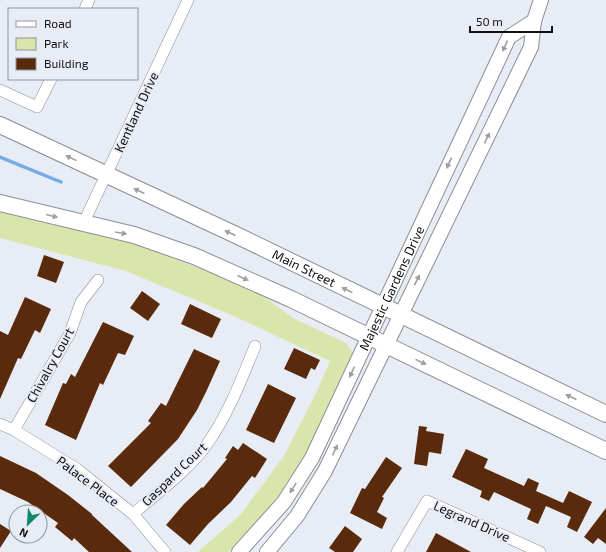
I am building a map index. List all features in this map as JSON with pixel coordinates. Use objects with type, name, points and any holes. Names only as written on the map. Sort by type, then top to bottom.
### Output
[{"type":"main road","name":"Main Street","points":[[0,125],[606,414]]},
{"type":"main road","points":[[0,203],[134,235],[194,256],[291,299],[605,449]]},
{"type":"street","name":"Kentland Drive","points":[[84,224],[188,0]]},
{"type":"street","name":"Majestic Gardens Drive","points":[[267,552],[297,516],[325,471],[531,47],[534,21],[541,0]]},
{"type":"street","name":"Majestic Gardens Drive","points":[[239,552],[284,502],[312,458],[382,306],[510,37],[534,21]]},
{"type":"street","points":[[0,90],[37,107],[50,80]]},
{"type":"street","points":[[457,147],[478,157]]},
{"type":"street","name":"Chivalry Court","points":[[14,430],[70,333],[81,302],[98,280]]},
{"type":"street","name":"Gaspard Court","points":[[133,514],[177,476],[204,448],[239,388],[256,346]]},
{"type":"street","name":"Palace Place","points":[[0,424],[14,430],[77,469],[133,514],[165,552]]},
{"type":"street","name":"Legrand Drive","points":[[397,552],[427,501],[540,552]]},
{"type":"green space","points":[[0,208],[108,234],[163,254],[257,292],[295,319],[346,343],[355,356],[316,436],[302,461],[269,509],[250,531],[228,552],[198,552],[241,514],[284,456],[317,391],[330,361],[236,317],[126,271],[0,238]]},
{"type":"building","points":[[44,255],[64,262],[56,283],[37,276]]},
{"type":"building","points":[[142,291],[160,304],[148,321],[130,308]]},
{"type":"building","points":[[25,297],[51,309],[40,333],[35,330],[21,359],[18,358],[0,399],[0,331],[8,335]]},
{"type":"building","points":[[190,304],[221,319],[212,338],[181,324]]},
{"type":"building","points":[[103,322],[134,336],[125,355],[118,353],[103,385],[100,383],[76,440],[45,425],[63,383],[66,384],[71,374],[75,377]]},
{"type":"building","points":[[294,348],[320,360],[315,370],[311,368],[306,379],[284,369]]},
{"type":"building","points":[[194,349],[220,361],[206,392],[197,410],[178,439],[131,487],[108,466],[151,423],[148,421],[161,403],[166,406]]},
{"type":"building","points":[[268,384],[296,398],[274,443],[246,430]]},
{"type":"building","points":[[419,426],[427,427],[426,431],[444,434],[441,454],[429,452],[427,466],[414,464]]},
{"type":"building","points":[[243,443],[267,459],[255,478],[252,476],[231,502],[208,524],[190,545],[166,525],[184,504],[202,487],[203,488],[227,459],[225,458],[233,446],[238,450]]},
{"type":"building","points":[[466,449],[488,459],[484,468],[524,486],[528,478],[539,483],[536,491],[563,503],[569,491],[592,502],[577,532],[567,527],[571,517],[546,506],[538,524],[527,519],[531,509],[494,492],[489,501],[480,497],[482,491],[452,477]]},
{"type":"building","points":[[0,456],[36,473],[68,495],[92,514],[132,552],[89,552],[74,538],[72,541],[55,527],[58,523],[48,516],[48,504],[31,504],[0,489]]},
{"type":"building","points":[[386,457],[402,468],[382,497],[384,498],[377,512],[387,518],[382,529],[350,513],[362,488],[365,489]]},
{"type":"building","points":[[606,508],[606,544],[598,538],[593,544],[584,537]]},
{"type":"building","points":[[0,524],[8,529],[8,536],[0,548]]},
{"type":"building","points":[[345,526],[362,539],[353,552],[335,552],[329,548]]},
{"type":"building","points":[[436,533],[471,552],[426,552]]},
{"type":"waterway","points":[[0,157],[61,182]]}]
